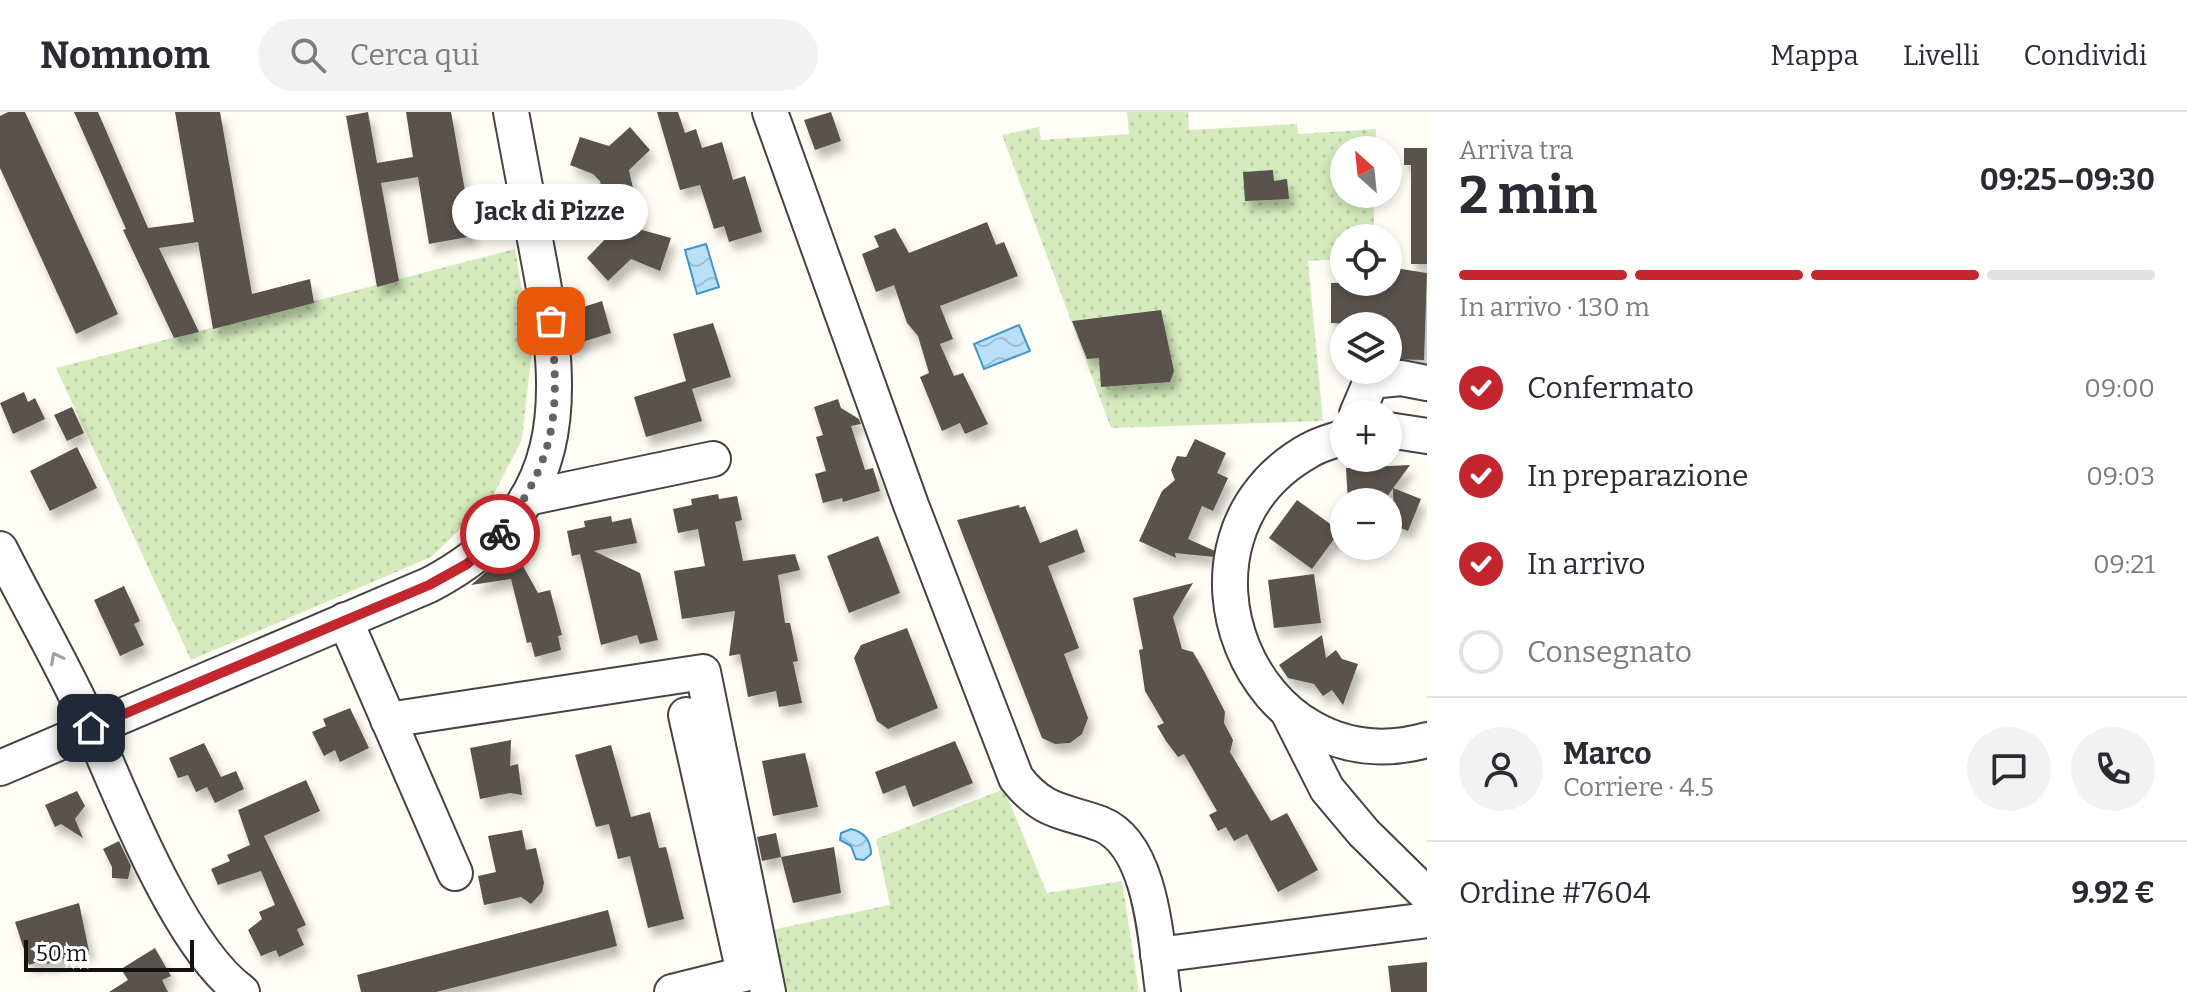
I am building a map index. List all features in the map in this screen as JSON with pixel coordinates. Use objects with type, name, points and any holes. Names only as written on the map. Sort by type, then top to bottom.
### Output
[{"type":"street","points":[[0,768],[345,620],[467,564],[493,543],[527,498],[544,462],[555,419],[556,368],[551,321],[511,112]]},
{"type":"street","points":[[770,112],[911,505],[1016,778],[1029,796],[1049,810],[1103,825],[1132,851],[1145,879],[1163,992]]},
{"type":"street","points":[[1363,400],[1371,381],[1401,378],[1427,383]]},
{"type":"street","points":[[1402,432],[1427,436]]},
{"type":"street","points":[[1330,442],[1310,450],[1274,477],[1248,513],[1232,554],[1228,599],[1237,642],[1258,681],[1289,713],[1326,735],[1367,746],[1410,745],[1427,740]]},
{"type":"street","points":[[527,498],[713,459]]},
{"type":"street","points":[[0,549],[91,728],[107,768],[179,913],[223,978],[242,992]]},
{"type":"street","points":[[345,620],[455,873]]},
{"type":"street","points":[[388,720],[703,672],[753,986]]},
{"type":"street","points":[[1289,713],[1327,789],[1364,833],[1427,895]]},
{"type":"street","points":[[686,715],[728,916],[753,986]]},
{"type":"street","points":[[1158,955],[1427,920]]},
{"type":"street","points":[[672,992],[753,986]]},
{"type":"green space","points":[[1127,112],[1188,112],[1189,130],[1297,124],[1298,134],[1376,129],[1376,136],[1330,136],[1330,208],[1374,208],[1374,224],[1330,224],[1330,260],[1308,261],[1323,421],[1111,428],[1002,135],[1039,127],[1041,140],[1129,134]]},
{"type":"green space","points":[[515,249],[532,349],[522,439],[491,500],[431,557],[191,660],[56,368]]},
{"type":"green space","points":[[1004,789],[1047,893],[1122,881],[1139,992],[784,992],[771,930],[890,905],[876,839]]},
{"type":"water","points":[[706,244],[719,287],[697,294],[685,250]]},
{"type":"water","points":[[1019,325],[1030,351],[984,369],[974,344]]},
{"type":"water","points":[[851,829],[860,832],[868,841],[871,854],[864,860],[856,859],[851,846],[840,840],[841,833]]},
{"type":"building","points":[[8,112],[25,112],[118,314],[76,334],[0,168],[0,116]]},
{"type":"building","points":[[74,112],[98,112],[148,228],[194,222],[175,112],[220,112],[252,294],[310,279],[314,303],[213,329],[198,242],[159,248],[199,332],[174,338],[123,230],[126,229]]},
{"type":"building","points":[[368,112],[377,163],[413,157],[406,112],[451,112],[473,236],[429,244],[418,177],[381,183],[399,281],[377,287],[346,116]]},
{"type":"building","points":[[657,112],[678,112],[685,133],[696,129],[702,148],[722,142],[733,180],[745,176],[762,232],[729,242],[724,226],[714,229],[700,185],[680,190]]},
{"type":"building","points":[[831,112],[841,141],[815,150],[804,120]]},
{"type":"building","points":[[630,127],[650,150],[629,170],[642,230],[671,238],[660,271],[631,259],[608,281],[587,258],[611,233],[600,181],[593,174],[570,165],[580,137],[609,146]]},
{"type":"building","points":[[1404,148],[1427,148],[1427,264],[1411,264],[1411,165],[1404,165]]},
{"type":"building","points":[[1273,170],[1274,181],[1287,179],[1289,199],[1245,201],[1243,172]]},
{"type":"building","points":[[987,222],[996,245],[1004,242],[1018,276],[940,306],[953,339],[940,344],[954,376],[963,373],[988,424],[965,434],[960,423],[942,431],[920,377],[929,373],[918,336],[907,323],[894,285],[876,292],[862,254],[879,247],[874,236],[895,228],[909,253]]},
{"type":"building","points":[[1402,269],[1427,273],[1424,360],[1402,359],[1402,312],[1331,312],[1331,296],[1402,296]]},
{"type":"building","points":[[602,301],[611,333],[573,345],[568,312]]},
{"type":"building","points":[[1161,310],[1174,371],[1170,382],[1101,387],[1099,358],[1087,359],[1072,321]]},
{"type":"building","points":[[713,323],[731,377],[692,389],[702,421],[646,437],[634,397],[686,381],[673,334]]},
{"type":"building","points":[[24,392],[28,402],[35,398],[45,419],[13,434],[0,403]]},
{"type":"building","points":[[838,399],[841,408],[859,419],[861,424],[851,426],[865,470],[873,468],[880,491],[843,502],[842,498],[823,503],[815,474],[826,471],[816,437],[823,435],[814,407]]},
{"type":"building","points":[[72,407],[84,433],[67,441],[54,415]]},
{"type":"building","points":[[1195,439],[1226,453],[1217,473],[1228,478],[1213,511],[1202,506],[1188,539],[1215,551],[1214,557],[1175,553],[1176,558],[1139,541],[1162,491],[1175,480],[1171,470],[1177,456],[1186,457]]},
{"type":"building","points":[[77,447],[97,488],[50,511],[30,471]]},
{"type":"building","points":[[1402,465],[1410,465],[1393,488],[1347,488],[1346,472],[1402,472]]},
{"type":"building","points":[[1402,492],[1421,499],[1408,531],[1402,528]]},
{"type":"building","points":[[718,494],[719,499],[737,496],[742,520],[735,522],[743,561],[795,554],[800,570],[778,575],[785,623],[790,623],[798,661],[793,662],[802,703],[779,707],[776,691],[748,697],[740,654],[729,656],[735,611],[682,619],[674,571],[705,566],[698,529],[678,533],[673,509],[692,505],[691,499]]},
{"type":"building","points":[[1297,500],[1330,524],[1330,545],[1312,569],[1269,538]]},
{"type":"building","points":[[1019,505],[1020,508],[1025,506],[1040,543],[1077,529],[1085,552],[1048,566],[1079,648],[1064,654],[1088,718],[1082,734],[1070,743],[1055,744],[1042,738],[957,520]]},
{"type":"building","points":[[611,516],[612,522],[631,518],[637,543],[594,551],[640,573],[658,640],[640,644],[637,635],[601,645],[580,554],[572,556],[567,531],[585,527],[584,521]]},
{"type":"building","points":[[878,536],[900,593],[849,613],[827,556]]},
{"type":"building","points":[[513,548],[538,593],[550,590],[562,635],[558,636],[561,650],[535,657],[531,642],[527,643],[511,579],[471,585]]},
{"type":"building","points":[[1314,574],[1321,623],[1274,628],[1268,580]]},
{"type":"building","points":[[1193,583],[1173,617],[1182,649],[1193,652],[1204,671],[1225,712],[1224,723],[1233,740],[1230,752],[1271,821],[1287,813],[1318,870],[1278,892],[1247,834],[1234,841],[1226,827],[1218,831],[1209,815],[1217,811],[1184,754],[1178,757],[1157,726],[1164,723],[1145,691],[1139,650],[1143,649],[1133,598]]},
{"type":"building","points":[[124,586],[140,621],[134,624],[144,645],[120,656],[94,600]]},
{"type":"building","points":[[907,628],[938,708],[888,729],[877,721],[854,658],[861,645]]},
{"type":"building","points":[[1322,635],[1326,658],[1336,650],[1342,659],[1358,664],[1343,705],[1332,690],[1323,696],[1314,684],[1288,678],[1279,665]]},
{"type":"building","points":[[350,708],[369,748],[340,762],[335,750],[324,756],[312,732],[326,726],[323,719]]},
{"type":"building","points":[[511,740],[510,766],[518,764],[522,795],[510,793],[480,799],[470,748]]},
{"type":"building","points":[[955,741],[973,783],[913,807],[905,785],[883,794],[875,772]]},
{"type":"building","points":[[204,743],[221,777],[236,771],[244,789],[215,803],[207,787],[196,792],[188,775],[178,778],[169,758]]},
{"type":"building","points":[[611,745],[631,817],[650,812],[659,848],[666,847],[684,919],[648,928],[630,856],[618,859],[609,824],[596,827],[575,755]]},
{"type":"building","points":[[805,753],[818,807],[773,816],[762,761]]},
{"type":"building","points":[[306,780],[320,811],[264,836],[306,925],[297,929],[304,945],[279,957],[276,950],[261,956],[248,930],[262,919],[259,912],[275,905],[261,871],[218,885],[211,869],[230,861],[227,855],[250,845],[238,810]]},
{"type":"building","points":[[77,791],[85,806],[75,819],[83,838],[61,824],[55,827],[45,805]]},
{"type":"building","points":[[522,830],[526,850],[536,848],[544,883],[542,892],[531,904],[521,897],[484,905],[478,876],[496,872],[488,836]]},
{"type":"building","points":[[776,833],[781,857],[762,861],[757,837]]},
{"type":"building","points":[[119,841],[131,866],[128,879],[112,878],[112,867],[103,849]]},
{"type":"building","points":[[834,847],[841,893],[793,903],[781,857]]},
{"type":"building","points":[[79,903],[89,951],[47,964],[46,959],[29,965],[15,922]]},
{"type":"building","points":[[608,910],[617,946],[436,992],[361,992],[357,975]]},
{"type":"building","points":[[155,948],[171,976],[162,980],[168,992],[109,992],[128,980],[121,969]]},
{"type":"building","points":[[1427,962],[1427,992],[1391,992],[1388,966]]},
{"type":"way so far","points":[[500,534],[527,498],[544,462],[555,419],[556,368],[551,321]]},
{"type":"place","name":"Jack di Pizze","points":[[551,321]]},
{"type":"route","points":[[91,728],[429,585],[467,564],[500,534]]}]
